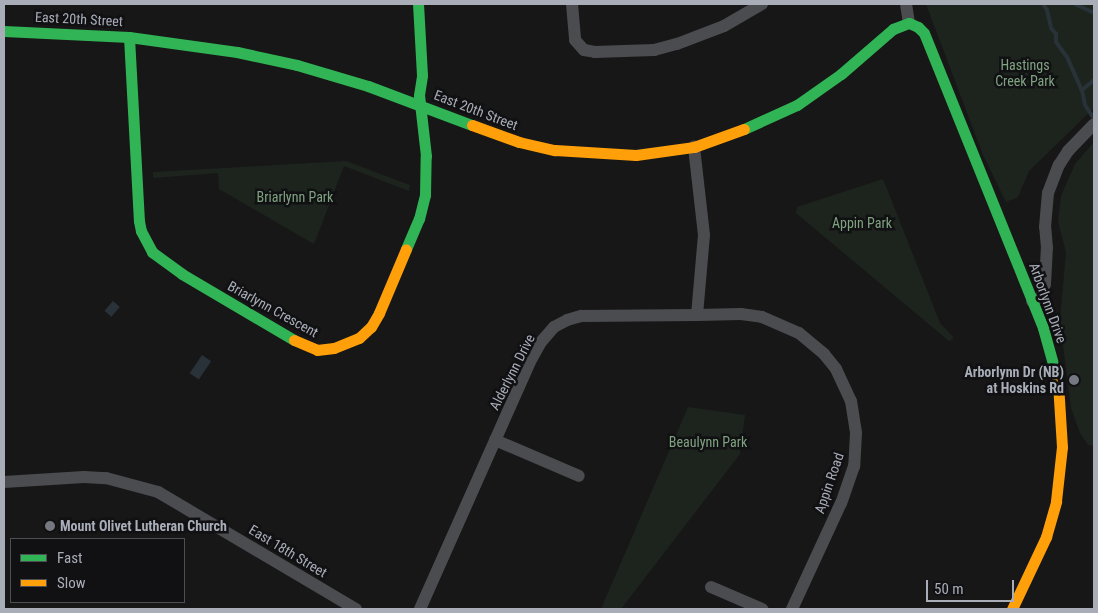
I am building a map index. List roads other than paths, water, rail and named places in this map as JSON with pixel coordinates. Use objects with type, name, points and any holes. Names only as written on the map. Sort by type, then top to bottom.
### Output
[{"type":"street","name":"Briarlynn Crescent","points":[[129,37],[139,222],[146,243],[158,258],[182,274],[292,340],[317,350],[347,345],[371,327],[419,219],[426,178],[424,118],[419,95],[422,75],[418,4]]},
{"type":"street","points":[[572,4],[575,40],[580,47],[594,52],[654,50],[678,44],[724,26],[762,4]]},
{"type":"street","points":[[906,4],[909,23]]},
{"type":"street","name":"East 20th Street","points":[[4,31],[129,37],[237,52],[298,65],[421,105],[519,142],[555,150],[636,155],[694,147],[750,128],[797,105],[841,74],[893,29],[909,23]]},
{"type":"street","name":"Arborlynn Drive","points":[[909,23],[918,26],[924,33],[1046,337],[1058,383],[1062,412],[1062,463],[1056,500],[1046,536],[1012,609]]},
{"type":"street","points":[[1032,301],[1041,297],[1045,284],[1047,248],[1045,227],[1048,193],[1063,158],[1092,125]]},
{"type":"street","points":[[694,147],[704,234],[697,315]]},
{"type":"street","name":"Appin Road","points":[[697,315],[741,314],[762,317],[799,333],[811,342],[836,369],[850,401],[856,433],[854,466],[841,503],[792,609]]},
{"type":"street","name":"Alderlynn Drive","points":[[420,609],[532,358],[541,342],[554,327],[567,320],[581,316],[697,315]]},
{"type":"street","points":[[495,440],[579,476]]},
{"type":"street","name":"East 18th Street","points":[[4,482],[84,477],[106,478],[158,492],[356,609]]},
{"type":"street","points":[[710,587],[762,609]]},
{"type":"waterway","points":[[1043,4],[1047,10],[1051,28],[1056,34],[1056,42],[1067,57],[1082,90],[1085,105],[1094,119]]},
{"type":"waterway","points":[[1075,4],[1094,13]]},
{"type":"waterway","points":[[1082,90],[1094,80]]},
{"type":"place","name":"Arborlynn Dr (NB) at Hoskins Rd","points":[[1074,380]]},
{"type":"place","name":"Mount Olivet Lutheran Church","points":[[50,526]]},
{"type":"park label","name":"Hastings Creek Park","points":[[1025,74]]},
{"type":"park label","name":"Briarlynn Park","points":[[295,197]]},
{"type":"park label","name":"Appin Park","points":[[862,223]]},
{"type":"park label","name":"Beaulynn Park","points":[[708,442]]}]
